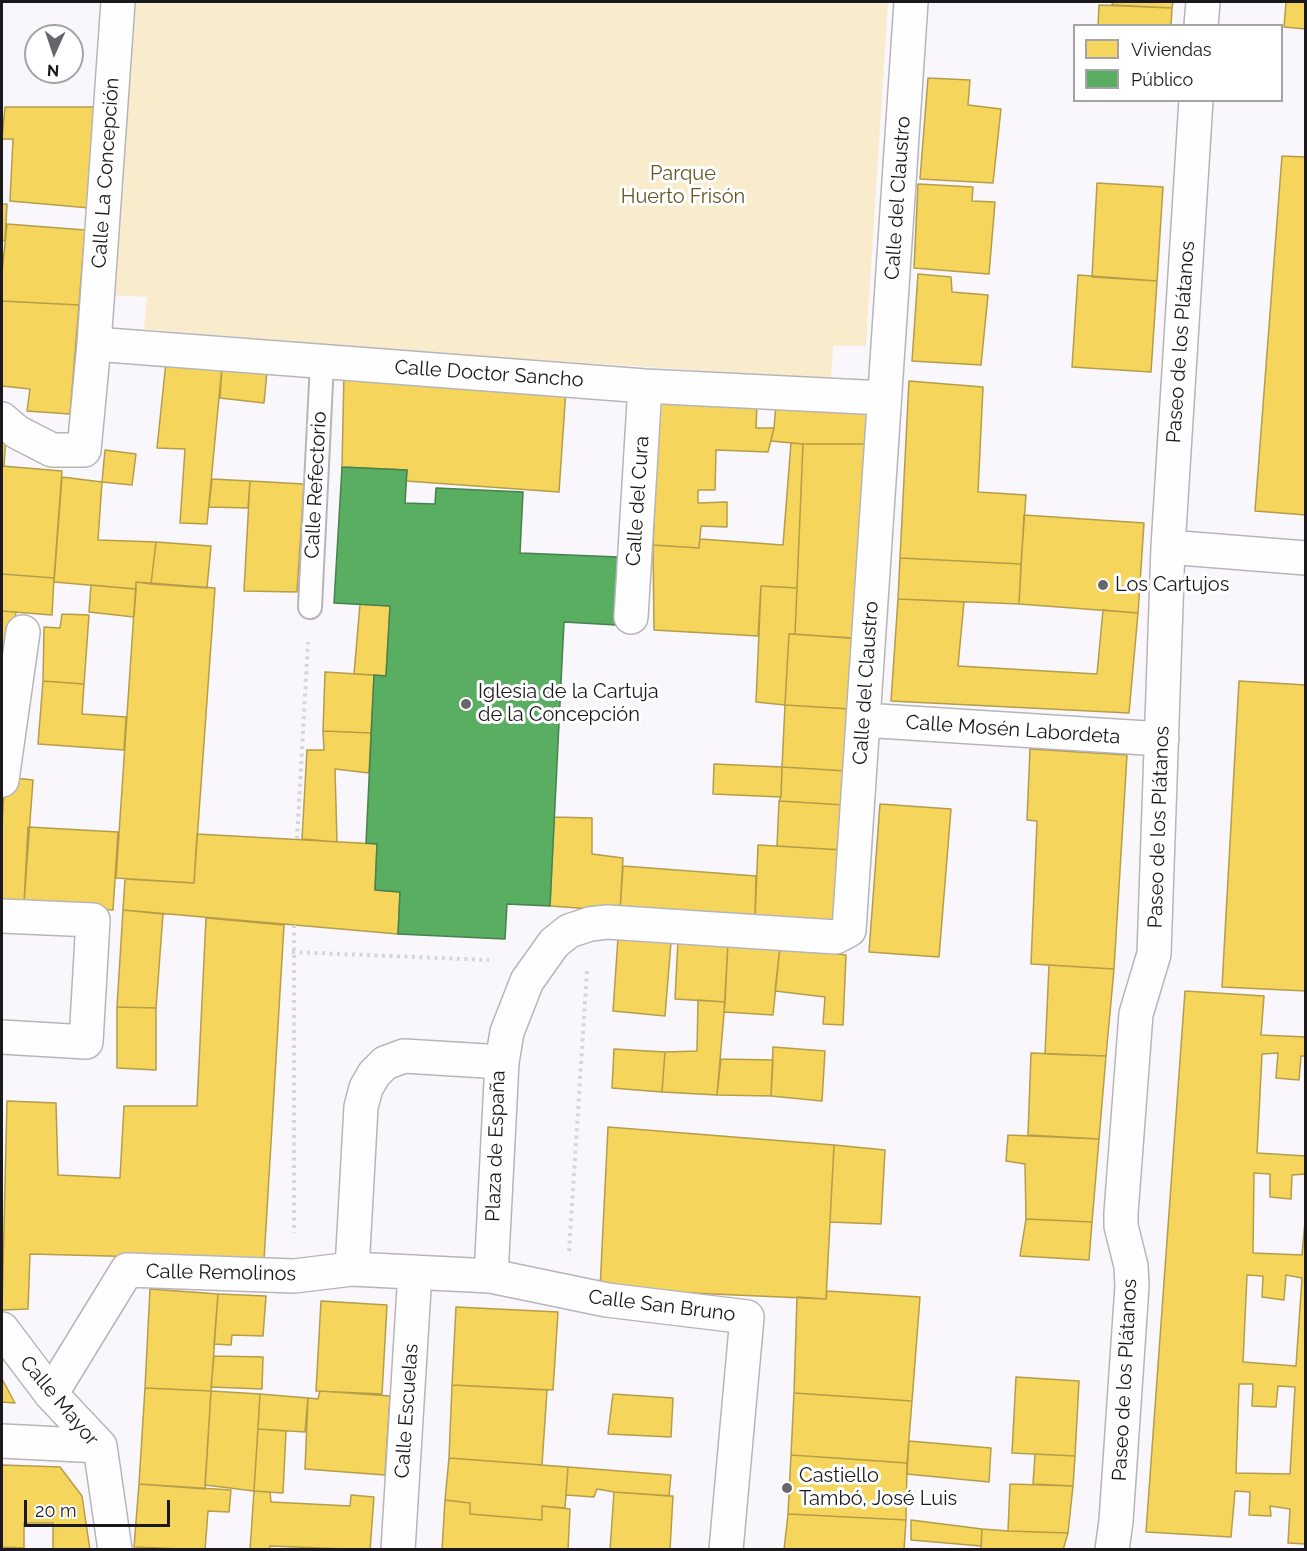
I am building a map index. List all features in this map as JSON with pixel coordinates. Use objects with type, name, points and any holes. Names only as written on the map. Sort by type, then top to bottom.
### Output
[{"type":"street","name":"Calle La Concepción","points":[[2,419],[17,432],[52,450],[84,450],[94,344],[118,2]]},
{"type":"street","name":"Calle del Claustro","points":[[502,1062],[507,1032],[527,981],[554,943],[569,931],[590,924],[607,922],[836,937],[849,930],[911,2]]},
{"type":"street","points":[[1201,24],[1203,2]]},
{"type":"street","name":"Paseo de los Plátanos","points":[[1112,1550],[1132,1286],[1131,1266],[1121,1226],[1121,1212],[1136,1014],[1154,954],[1168,547],[1196,102]]},
{"type":"street","name":"Calle Doctor Sancho","points":[[94,344],[645,386],[884,398]]},
{"type":"street","name":"Calle del Cura","points":[[631,617],[645,386]]},
{"type":"street","points":[[1168,547],[1305,558]]},
{"type":"street","points":[[2,780],[23,632]]},
{"type":"street","name":"Calle Mosén Labordeta","points":[[863,720],[1162,739]]},
{"type":"street","points":[[2,916],[93,920],[86,1042],[2,1037]]},
{"type":"street","name":"Plaza de España","points":[[352,1269],[361,1107],[366,1088],[374,1074],[386,1063],[404,1056],[502,1062],[491,1276]]},
{"type":"street","points":[[352,1269],[491,1276]]},
{"type":"street","name":"Calle Remolinos","points":[[51,1394],[126,1270],[294,1276],[352,1269]]},
{"type":"street","name":"Calle Escuelas","points":[[398,1550],[415,1272]]},
{"type":"street","name":"Calle San Bruno","points":[[491,1276],[607,1300],[747,1317],[726,1550]]},
{"type":"street","name":"Calle Mayor","points":[[2,1329],[51,1394],[100,1446],[115,1550]]},
{"type":"street","points":[[2,1441],[100,1446]]},
{"type":"lane","name":"Calle Refectorio","points":[[310,608],[322,362]]},
{"type":"path","points":[[297,839],[310,608]]},
{"type":"path","points":[[294,925],[292,952],[294,1276]]},
{"type":"green space","name":"Parque Huerto Frisón","points":[[136,2],[888,2],[866,346],[833,346],[831,379],[389,350],[144,329],[147,297],[112,295]]},
{"type":"building: Viviendas","points":[[1113,2],[1173,2],[1172,8],[1112,5]]},
{"type":"building: Viviendas","points":[[1286,2],[1306,2],[1306,29],[1284,27]]},
{"type":"building: Viviendas","points":[[1099,5],[1172,8],[1171,24],[1098,24]]},
{"type":"building: Viviendas","points":[[928,78],[970,80],[968,105],[1001,109],[993,183],[920,179]]},
{"type":"building: Viviendas","points":[[5,107],[98,107],[90,208],[10,201],[13,139],[2,139]]},
{"type":"building: Viviendas","points":[[1282,156],[1306,157],[1306,515],[1255,511]]},
{"type":"building: Viviendas","points":[[1097,183],[1163,187],[1157,281],[1092,277]]},
{"type":"building: Viviendas","points":[[918,184],[973,187],[972,201],[995,202],[989,274],[914,268]]},
{"type":"building: Viviendas","points":[[2,204],[7,204],[5,241],[2,240]]},
{"type":"building: Viviendas","points":[[7,224],[85,230],[79,305],[2,301],[2,273]]},
{"type":"building: Viviendas","points":[[918,274],[951,277],[952,292],[988,295],[981,365],[912,361]]},
{"type":"building: Viviendas","points":[[1078,275],[1157,281],[1151,372],[1072,367]]},
{"type":"building: Viviendas","points":[[2,301],[79,305],[70,414],[27,411],[30,389],[2,386]]},
{"type":"building: Viviendas","points":[[166,362],[222,366],[207,524],[180,523],[185,449],[157,448]]},
{"type":"building: Viviendas","points":[[222,366],[267,371],[264,403],[220,398]]},
{"type":"building: Viviendas","points":[[344,372],[566,389],[559,492],[406,481],[407,470],[342,467]]},
{"type":"building: Viviendas","points":[[909,381],[983,387],[978,492],[1026,495],[1021,564],[900,558]]},
{"type":"building: Viviendas","points":[[659,396],[757,404],[756,428],[774,428],[768,452],[716,450],[715,490],[698,490],[698,503],[727,502],[727,527],[701,526],[699,548],[653,545]]},
{"type":"building: Viviendas","points":[[776,404],[864,409],[870,420],[870,444],[803,444],[771,441]]},
{"type":"building: Viviendas","points":[[2,433],[6,436],[4,466],[2,466]]},
{"type":"building: Viviendas","points":[[791,443],[803,444],[797,588],[761,586],[758,636],[654,630],[653,545],[699,548],[700,539],[783,545]]},
{"type":"building: Viviendas","points":[[803,444],[870,444],[860,639],[795,634]]},
{"type":"building: Viviendas","points":[[105,450],[136,454],[132,485],[102,482]]},
{"type":"building: Viviendas","points":[[2,466],[62,471],[54,578],[2,574]]},
{"type":"building: Viviendas","points":[[62,477],[102,482],[98,540],[156,542],[151,584],[136,582],[136,589],[54,582]]},
{"type":"building: Viviendas","points":[[212,479],[250,481],[248,508],[209,507]]},
{"type":"building: Viviendas","points":[[250,481],[304,484],[297,592],[244,591]]},
{"type":"building: Viviendas","points":[[1024,515],[1144,523],[1138,613],[1019,604]]},
{"type":"building: Viviendas","points":[[156,542],[211,546],[207,588],[151,584]]},
{"type":"building: Viviendas","points":[[900,558],[1021,564],[1019,604],[898,599]]},
{"type":"building: Viviendas","points":[[2,574],[54,578],[52,615],[2,611]]},
{"type":"building: Viviendas","points":[[136,582],[215,588],[194,883],[116,878]]},
{"type":"building: Viviendas","points":[[91,585],[136,589],[134,617],[89,612]]},
{"type":"building: Viviendas","points":[[761,586],[797,588],[795,634],[789,634],[785,705],[756,702]]},
{"type":"building: Viviendas","points":[[898,599],[964,602],[958,666],[1097,674],[1103,610],[1138,613],[1129,713],[891,701]]},
{"type":"building: Viviendas","points":[[360,604],[390,606],[386,676],[354,674]]},
{"type":"building: Viviendas","points":[[2,611],[16,612],[7,697],[2,697]]},
{"type":"building: Viviendas","points":[[62,614],[89,615],[84,684],[43,681],[44,627],[60,628]]},
{"type":"building: Viviendas","points":[[789,634],[855,638],[851,709],[785,705]]},
{"type":"building: Viviendas","points":[[325,672],[374,675],[371,733],[323,731]]},
{"type":"building: Viviendas","points":[[43,681],[84,684],[82,714],[126,717],[124,750],[38,744]]},
{"type":"building: Viviendas","points":[[1239,681],[1306,685],[1306,991],[1222,987]]},
{"type":"building: Viviendas","points":[[785,705],[851,709],[847,771],[782,767]]},
{"type":"building: Viviendas","points":[[323,731],[371,733],[369,773],[335,769],[337,842],[302,839],[307,750],[324,750]]},
{"type":"building: Viviendas","points":[[1030,749],[1127,755],[1114,969],[1031,964],[1037,821],[1027,820]]},
{"type":"building: Viviendas","points":[[714,764],[782,767],[781,797],[713,794]]},
{"type":"building: Viviendas","points":[[782,767],[847,771],[845,805],[779,801]]},
{"type":"building: Viviendas","points":[[5,777],[33,780],[24,903],[2,900],[2,825]]},
{"type":"building: Viviendas","points":[[779,801],[845,805],[843,850],[777,846]]},
{"type":"building: Viviendas","points":[[880,804],[951,809],[939,957],[869,952]]},
{"type":"building: Viviendas","points":[[554,817],[592,818],[592,854],[623,858],[620,911],[550,906]]},
{"type":"building: Viviendas","points":[[28,827],[118,832],[113,910],[24,903]]},
{"type":"building: Viviendas","points":[[197,834],[377,844],[375,890],[400,892],[398,934],[123,910],[125,879],[194,883]]},
{"type":"building: Viviendas","points":[[758,845],[843,850],[841,925],[755,918]]},
{"type":"building: Viviendas","points":[[623,866],[756,876],[755,918],[620,911]]},
{"type":"building: Viviendas","points":[[123,910],[163,914],[156,1008],[117,1007]]},
{"type":"building: Viviendas","points":[[206,918],[284,925],[264,1260],[30,1254],[28,1309],[2,1310],[7,1101],[56,1103],[58,1175],[120,1178],[124,1106],[197,1106]]},
{"type":"building: Viviendas","points":[[618,938],[671,942],[665,1016],[613,1011]]},
{"type":"building: Viviendas","points":[[678,940],[728,943],[725,1002],[675,999]]},
{"type":"building: Viviendas","points":[[728,943],[780,947],[773,1015],[724,1012]]},
{"type":"building: Viviendas","points":[[780,947],[846,955],[843,1025],[823,1024],[825,997],[775,991]]},
{"type":"building: Viviendas","points":[[1049,965],[1114,969],[1106,1056],[1045,1054]]},
{"type":"building: Viviendas","points":[[1185,991],[1264,996],[1261,1035],[1306,1037],[1306,1056],[1301,1056],[1299,1080],[1276,1078],[1278,1053],[1262,1054],[1257,1153],[1306,1156],[1306,1174],[1292,1175],[1291,1199],[1270,1197],[1270,1174],[1254,1173],[1253,1253],[1302,1255],[1306,1210],[1306,1544],[1288,1543],[1290,1509],[1270,1506],[1271,1516],[1249,1515],[1250,1492],[1235,1491],[1231,1537],[1146,1532]],"holes":[[[1247,1275],[1263,1276],[1262,1297],[1284,1300],[1286,1275],[1302,1278],[1296,1366],[1243,1362]],[[1239,1384],[1253,1384],[1252,1406],[1276,1407],[1278,1386],[1295,1387],[1290,1474],[1236,1473]]]},
{"type":"building: Viviendas","points":[[698,1000],[725,1002],[717,1095],[662,1092],[665,1052],[697,1051]]},
{"type":"building: Viviendas","points":[[117,1007],[156,1008],[156,1070],[117,1068]]},
{"type":"building: Viviendas","points":[[773,1047],[825,1051],[822,1101],[771,1096]]},
{"type":"building: Viviendas","points":[[614,1049],[665,1052],[662,1092],[612,1088]]},
{"type":"building: Viviendas","points":[[1031,1053],[1106,1056],[1099,1139],[1028,1135]]},
{"type":"building: Viviendas","points":[[721,1059],[773,1060],[771,1096],[717,1095]]},
{"type":"building: Viviendas","points":[[608,1127],[834,1145],[826,1299],[600,1289]]},
{"type":"building: Viviendas","points":[[1008,1135],[1099,1139],[1092,1222],[1026,1219],[1025,1164],[1006,1161]]},
{"type":"building: Viviendas","points":[[834,1145],[885,1150],[881,1224],[830,1222]]},
{"type":"building: Viviendas","points":[[1026,1219],[1092,1222],[1089,1260],[1020,1256]]},
{"type":"building: Viviendas","points":[[150,1289],[218,1294],[211,1391],[145,1388]]},
{"type":"building: Viviendas","points":[[827,1291],[920,1297],[912,1401],[794,1393],[797,1297],[826,1299]]},
{"type":"building: Viviendas","points":[[218,1294],[266,1296],[263,1336],[232,1335],[231,1345],[214,1344]]},
{"type":"building: Viviendas","points":[[321,1301],[387,1305],[382,1394],[316,1391]]},
{"type":"building: Viviendas","points":[[456,1307],[558,1312],[553,1390],[452,1385]]},
{"type":"building: Viviendas","points":[[214,1356],[263,1357],[262,1389],[211,1387]]},
{"type":"building: Viviendas","points":[[1016,1377],[1079,1381],[1075,1456],[1012,1453]]},
{"type":"building: Viviendas","points":[[2,1379],[15,1403],[2,1402]]},
{"type":"building: Viviendas","points":[[452,1385],[547,1390],[542,1465],[449,1458]]},
{"type":"building: Viviendas","points":[[145,1388],[211,1391],[205,1489],[139,1484]]},
{"type":"building: Viviendas","points":[[211,1391],[260,1394],[254,1491],[205,1485]]},
{"type":"building: Viviendas","points":[[320,1391],[390,1396],[385,1475],[305,1469],[308,1398],[318,1399]]},
{"type":"building: Viviendas","points":[[794,1393],[912,1401],[907,1463],[791,1455]]},
{"type":"building: Viviendas","points":[[260,1394],[308,1398],[305,1432],[258,1429]]},
{"type":"building: Viviendas","points":[[613,1394],[673,1398],[671,1437],[608,1434]]},
{"type":"building: Viviendas","points":[[258,1429],[286,1431],[283,1493],[254,1491]]},
{"type":"building: Viviendas","points":[[909,1441],[991,1448],[989,1482],[907,1474]]},
{"type":"building: Viviendas","points":[[1035,1454],[1075,1456],[1073,1486],[1033,1484]]},
{"type":"building: Viviendas","points":[[791,1455],[907,1463],[906,1520],[788,1514]]},
{"type":"building: Viviendas","points":[[449,1458],[568,1467],[565,1508],[542,1506],[542,1520],[470,1514],[470,1503],[445,1500]]},
{"type":"building: Viviendas","points":[[2,1465],[60,1467],[82,1496],[90,1550],[53,1550],[53,1523],[24,1523],[24,1548],[2,1547]]},
{"type":"building: Viviendas","points":[[568,1467],[671,1475],[669,1496],[597,1489],[594,1497],[566,1495]]},
{"type":"building: Viviendas","points":[[139,1484],[231,1490],[229,1512],[208,1511],[205,1550],[134,1547]]},
{"type":"building: Viviendas","points":[[1010,1484],[1073,1486],[1068,1533],[1008,1531]]},
{"type":"building: Viviendas","points":[[254,1491],[270,1492],[271,1502],[350,1506],[351,1495],[374,1497],[370,1550],[270,1546],[270,1550],[250,1550]]},
{"type":"building: Viviendas","points":[[614,1492],[673,1496],[670,1550],[610,1550]]},
{"type":"building: Viviendas","points":[[445,1500],[470,1503],[470,1514],[542,1520],[542,1506],[570,1509],[568,1550],[442,1550]]},
{"type":"building: Viviendas","points":[[788,1514],[906,1520],[904,1550],[784,1550]]},
{"type":"building: Viviendas","points":[[911,1520],[982,1529],[981,1546],[911,1540]]},
{"type":"building: Viviendas","points":[[982,1529],[1068,1533],[1063,1550],[981,1550]]},
{"type":"building: Público","name":"Iglesia de la Cartuja de la Concepción","points":[[342,467],[407,470],[405,503],[435,504],[436,488],[523,492],[520,553],[619,557],[616,625],[564,622],[550,906],[507,904],[505,939],[398,934],[400,892],[375,890],[377,844],[366,843],[374,675],[386,676],[390,606],[334,603]]},
{"type":"place","name":"Los Cartujos","points":[[1103,585]]},
{"type":"place","name":"Iglesia de la Cartuja de la Concepción","points":[[466,704]]},
{"type":"place","name":"Castiello Tambó, José Luis","points":[[787,1488]]}]
